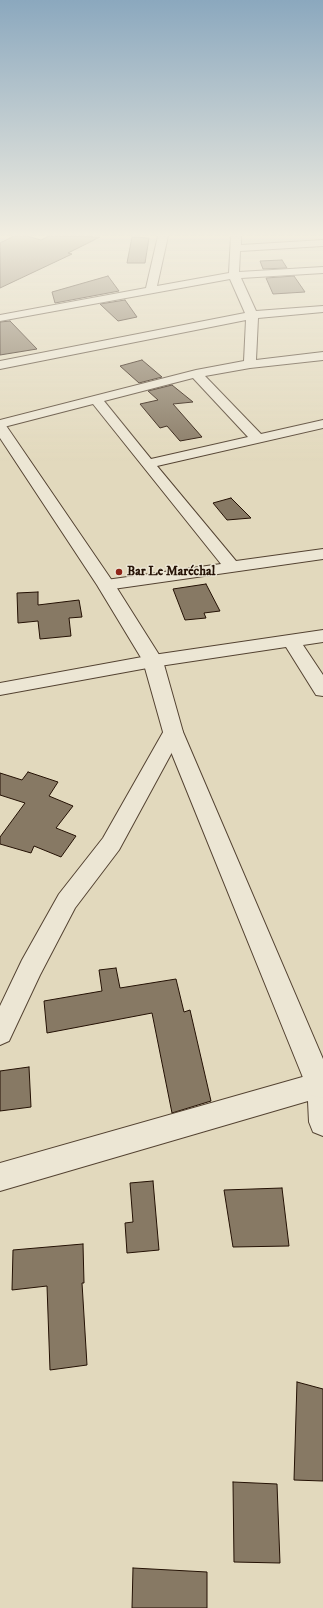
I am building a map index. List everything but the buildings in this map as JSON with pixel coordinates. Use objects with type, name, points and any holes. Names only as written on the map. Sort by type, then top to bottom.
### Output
[{"type":"street","points":[[0,318],[38,311]]},
{"type":"street","points":[[250,311],[252,315],[250,364]]},
{"type":"street","points":[[0,365],[252,315],[299,311]]},
{"type":"street","points":[[323,356],[250,364],[196,374],[0,426],[106,585],[153,661],[173,732],[321,1085],[323,1122]]},
{"type":"street","points":[[196,374],[258,438]]},
{"type":"street","points":[[96,400],[232,567]]},
{"type":"street","points":[[147,464],[323,424]]},
{"type":"street","points":[[106,585],[323,554]]},
{"type":"street","points":[[0,689],[153,661],[292,642],[323,636]]},
{"type":"street","points":[[292,642],[323,690]]},
{"type":"street","points":[[0,1033],[31,968],[67,901],[111,844],[173,732]]},
{"type":"street","points":[[0,1177],[321,1085]]},
{"type":"place","name":"Bar Le Maréchal","points":[[119,572]]}]
